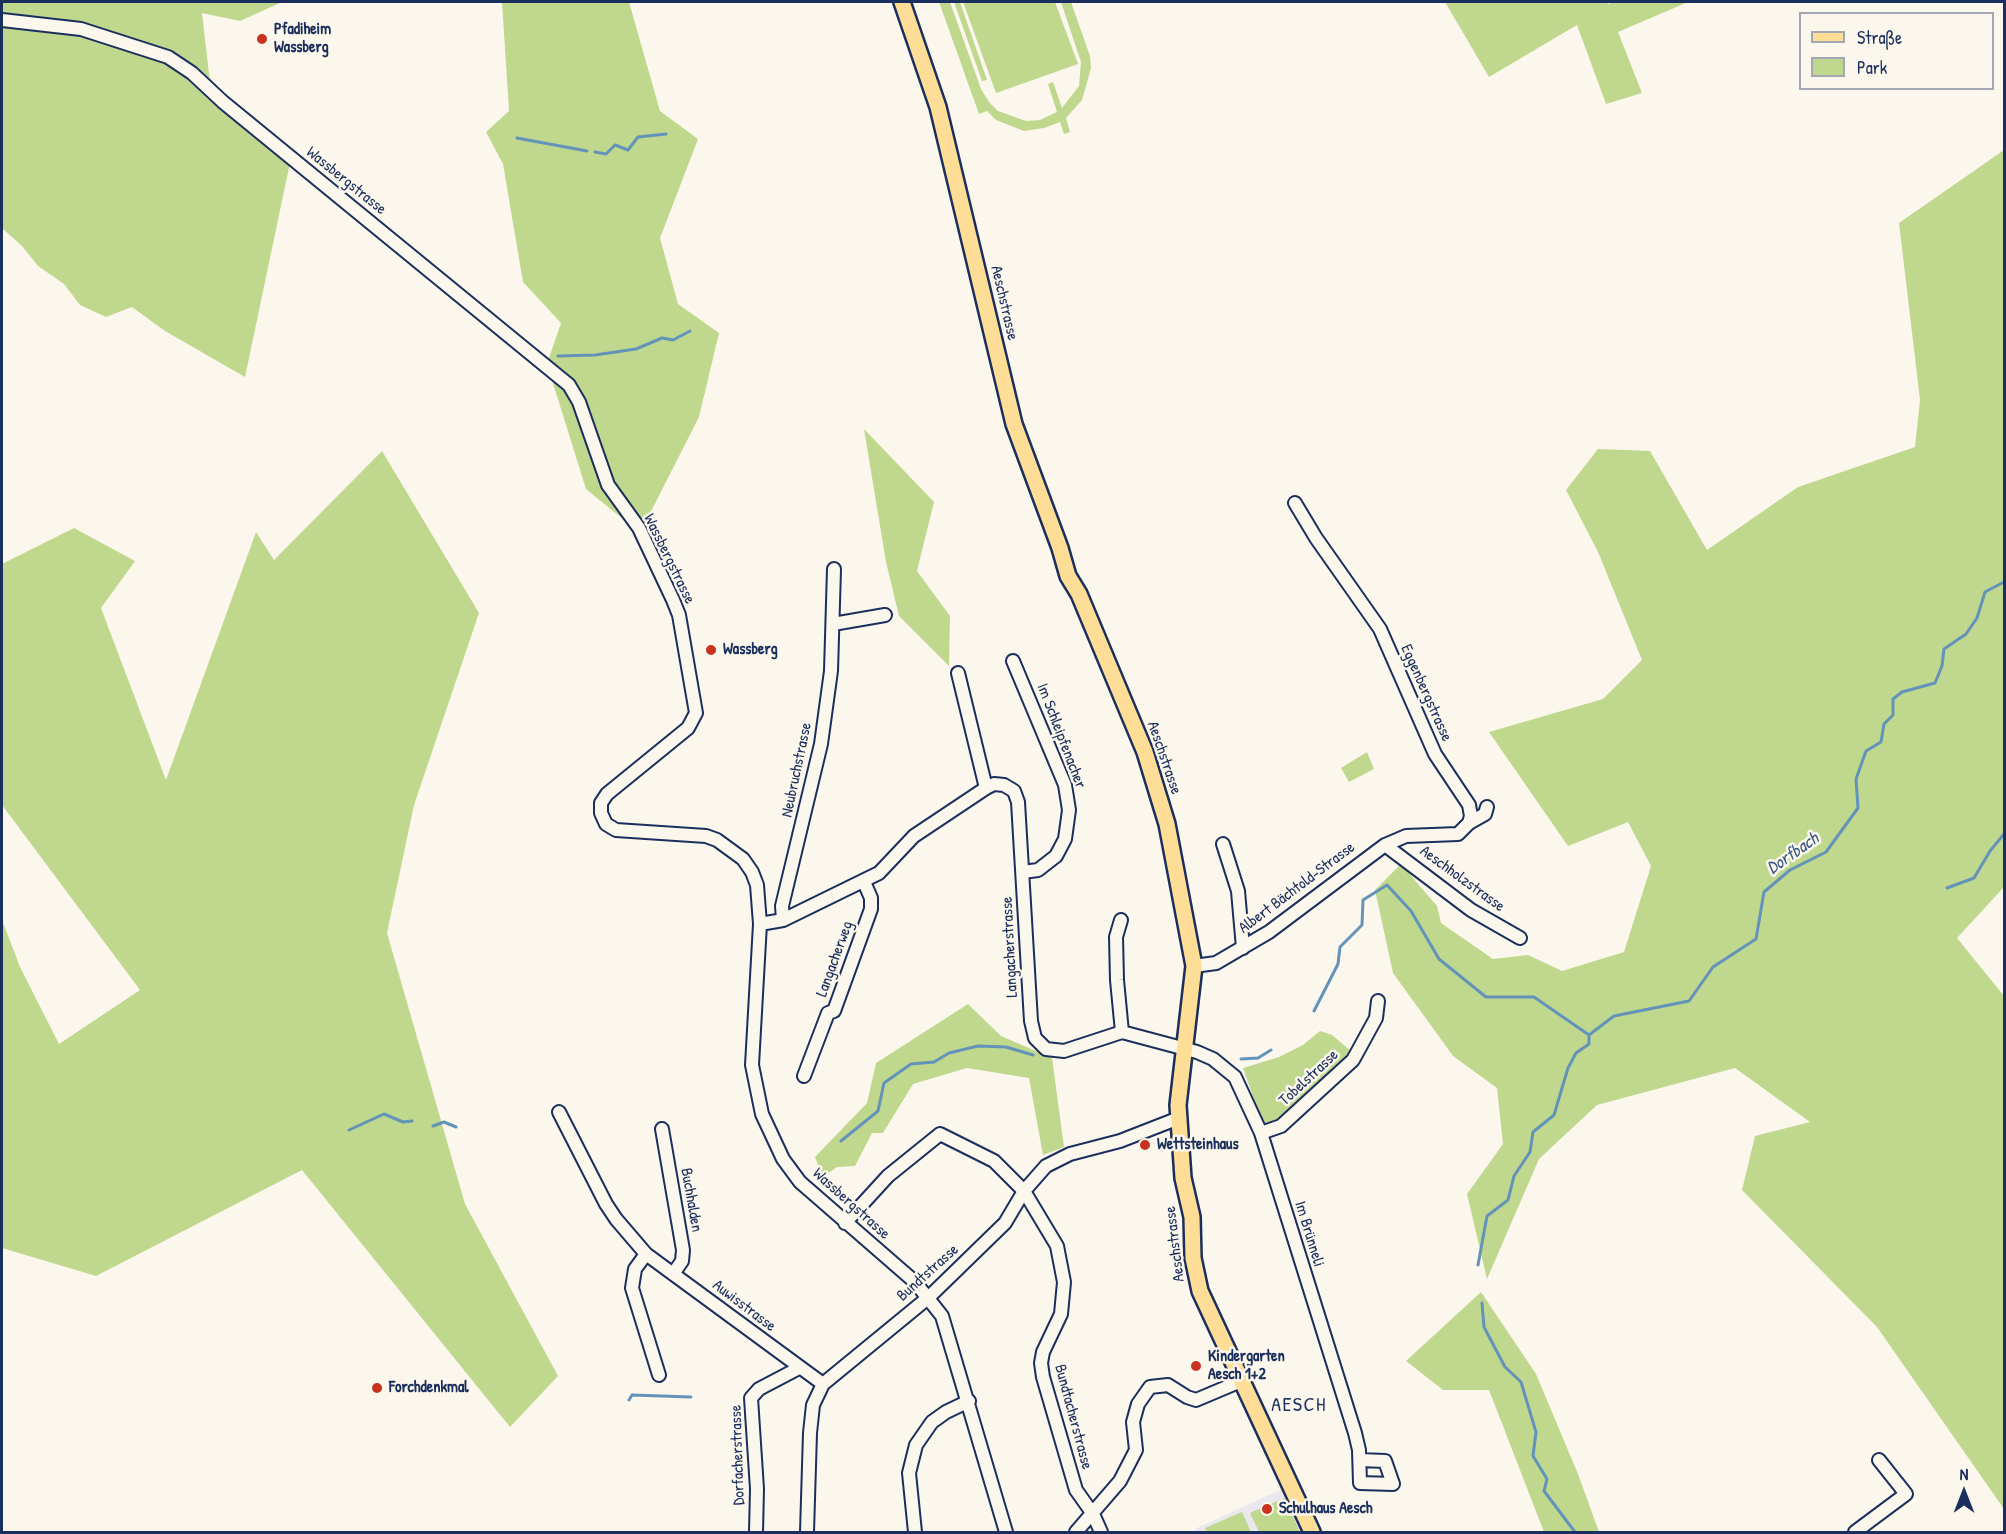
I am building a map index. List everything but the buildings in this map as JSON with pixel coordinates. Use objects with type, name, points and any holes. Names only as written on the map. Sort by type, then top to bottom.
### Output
[{"type":"main road","name":"Aeschstrasse","points":[[902,2],[941,117],[1014,424],[1060,548],[1068,576],[1079,594],[1145,752],[1161,802],[1194,966],[1178,1092],[1183,1179],[1192,1217],[1195,1272],[1200,1291],[1312,1533]]},
{"type":"street","name":"Wassbergstrasse","points":[[2,20],[81,29],[168,57],[192,73],[223,102],[569,385],[579,402],[608,485],[639,528],[674,600],[679,615],[696,713],[688,728],[607,794],[601,803],[601,813],[606,824],[615,830],[706,836],[731,848],[743,859],[757,885],[760,924],[752,1065],[762,1114],[783,1159],[800,1182],[929,1297],[942,1316],[969,1401],[1006,1533]]},
{"type":"street","name":"Eggenbergstrasse","points":[[1295,503],[1316,538],[1380,628],[1434,754],[1468,805],[1469,823]]},
{"type":"street","name":"Neubruchstrasse","points":[[783,920],[782,906],[821,744],[831,671],[834,568]]},
{"type":"street","points":[[833,624],[885,615]]},
{"type":"street","name":"Im Schleipfenacher","points":[[1013,661],[1065,785],[1069,810],[1065,839],[1056,856],[1038,870],[1023,872]]},
{"type":"street","points":[[760,924],[783,920],[864,882],[886,867],[914,836],[986,788],[958,673]]},
{"type":"street","name":"Langacherstrasse","points":[[986,788],[994,784],[1004,785],[1014,791],[1018,802],[1031,1021],[1035,1038],[1046,1049],[1064,1051],[1122,1032]]},
{"type":"street","points":[[1385,845],[1406,837],[1458,834],[1469,823],[1485,814],[1487,807]]},
{"type":"street","points":[[1223,844],[1238,891],[1243,948]]},
{"type":"street","name":"Albert Bächtold-Strasse","points":[[1194,966],[1215,963],[1269,932],[1385,845]]},
{"type":"street","name":"Aeschholzstrasse","points":[[1385,845],[1471,910],[1520,938]]},
{"type":"street","name":"Langacherweg","points":[[804,1076],[828,1012],[834,1011],[871,909],[871,898],[864,882]]},
{"type":"street","points":[[1121,920],[1116,938],[1116,980],[1122,1032],[1184,1049]]},
{"type":"street","name":"Tobelstrasse","points":[[1261,1133],[1281,1126],[1353,1060],[1376,1018],[1378,1000]]},
{"type":"street","name":"Im Brünneli","points":[[1184,1049],[1213,1059],[1235,1077],[1261,1133],[1355,1433],[1360,1460]]},
{"type":"street","name":"Auwisstrasse","points":[[559,1112],[611,1212],[646,1254],[823,1384]]},
{"type":"street","name":"Bundtstrasse","points":[[807,1533],[813,1405],[823,1384],[929,1297],[1005,1223],[1024,1191],[1046,1166],[1070,1154],[1120,1141],[1179,1118]]},
{"type":"street","name":"Buchhalden","points":[[662,1129],[683,1250],[682,1261],[673,1274]]},
{"type":"street","name":"Bundtacherstrasse","points":[[845,1223],[888,1176],[940,1134],[994,1161],[1024,1191],[1043,1219],[1062,1263],[1064,1296],[1061,1314],[1043,1352],[1041,1363],[1076,1490],[1093,1514],[1101,1533]]},
{"type":"street","points":[[646,1254],[635,1269],[632,1288],[659,1375]]},
{"type":"street","name":"Dorfacherstrasse","points":[[756,1533],[757,1489],[751,1398],[759,1389],[799,1368]]},
{"type":"street","points":[[1077,1533],[1120,1481],[1136,1450],[1133,1422],[1138,1404],[1150,1387],[1168,1385],[1196,1400],[1241,1381]]},
{"type":"street","points":[[915,1533],[909,1473],[916,1445],[932,1422],[969,1401]]},
{"type":"street","points":[[1855,1533],[1906,1494],[1879,1460]]},
{"type":"shaded area","name":"Schulhaus Aesch","points":[[1284,1488],[1305,1532],[1196,1532],[1195,1529]]},
{"type":"green space","points":[[2,2],[282,2],[240,21],[202,13],[211,91],[291,158],[245,377],[165,331],[132,307],[106,317],[80,305],[64,284],[38,266],[22,246],[2,228]]},
{"type":"green space","points":[[502,2],[629,2],[660,111],[698,139],[660,238],[678,304],[719,333],[699,417],[640,533],[586,489],[547,364],[561,323],[523,282],[503,164],[486,132],[509,111]]},
{"type":"green space","points":[[939,2],[950,2],[981,89],[989,102],[998,111],[1026,121],[1040,120],[1057,112],[1048,84],[1053,82],[1062,108],[1079,86],[1081,62],[1061,2],[1071,2],[1090,56],[1091,68],[1082,100],[1066,118],[1070,132],[1064,134],[1060,122],[1044,128],[1024,131],[996,120],[987,111],[979,114]]},
{"type":"green space","points":[[954,2],[960,2],[987,80],[982,81]]},
{"type":"green space","points":[[963,2],[1055,2],[1078,64],[996,93]]},
{"type":"green space","points":[[1445,2],[1606,2],[1608,4],[1615,2],[1688,2],[1618,32],[1642,93],[1606,104],[1577,25],[1489,77]]},
{"type":"green space","points":[[2004,150],[2004,887],[1957,938],[2004,996],[2004,1509],[1877,1327],[1742,1190],[1755,1136],[1810,1122],[1735,1068],[1597,1105],[1539,1159],[1487,1279],[1467,1194],[1503,1144],[1497,1088],[1453,1056],[1393,973],[1375,890],[1401,864],[1437,906],[1441,923],[1493,959],[1528,955],[1562,971],[1624,952],[1651,866],[1628,822],[1568,846],[1489,732],[1603,699],[1642,660],[1598,552],[1566,490],[1598,449],[1650,451],[1707,550],[1798,487],[1915,447],[1920,400],[1899,223]]},
{"type":"green space","points":[[864,429],[934,502],[917,571],[950,616],[949,666],[899,616],[886,562]]},
{"type":"green space","points":[[382,451],[479,613],[414,805],[387,933],[465,1204],[558,1376],[510,1427],[302,1170],[96,1276],[2,1248],[2,920],[20,967],[59,1044],[140,990],[2,805],[2,564],[74,528],[135,561],[101,608],[166,780],[256,532],[274,560]]},
{"type":"green space","points":[[1367,752],[1374,769],[1349,782],[1341,768]]},
{"type":"green space","points":[[968,1004],[1001,1036],[1052,1058],[1064,1147],[1043,1155],[1029,1078],[967,1068],[913,1084],[883,1133],[872,1133],[855,1166],[837,1167],[823,1177],[815,1157],[867,1103],[876,1063]]},
{"type":"green space","points":[[1320,1031],[1332,1035],[1352,1052],[1283,1124],[1264,1128],[1243,1068],[1279,1057],[1303,1045]]},
{"type":"green space","points":[[1481,1292],[1536,1374],[1578,1474],[1599,1532],[1544,1532],[1489,1390],[1443,1390],[1406,1361]]},
{"type":"green space","points":[[1284,1498],[1300,1532],[1259,1532],[1250,1513]]},
{"type":"green space","points":[[1242,1512],[1251,1532],[1207,1532],[1205,1528]]},
{"type":"waterway","points":[[595,152],[606,154],[615,145],[628,150],[638,137],[666,134]]},
{"type":"waterway","points":[[517,138],[587,151]]},
{"type":"waterway","points":[[558,356],[595,355],[636,349],[662,338],[673,340],[690,331]]},
{"type":"waterway","name":"Dorfbach","points":[[1478,1265],[1487,1216],[1508,1200],[1514,1176],[1530,1152],[1533,1132],[1554,1115],[1568,1068],[1576,1053],[1589,1044],[1589,1035],[1614,1016],[1689,1001],[1713,967],[1756,939],[1764,892],[1790,870],[1826,852],[1858,808],[1856,779],[1866,751],[1881,742],[1884,724],[1893,715],[1893,699],[1902,692],[1935,683],[1942,666],[1944,649],[1966,634],[1977,618],[1985,592],[2004,582]]},
{"type":"waterway","points":[[1947,888],[1974,878],[1990,851],[2004,834]]},
{"type":"waterway","points":[[1314,1011],[1338,964],[1340,947],[1362,925],[1363,900],[1387,885],[1411,911],[1439,959],[1486,997],[1534,997],[1589,1035]]},
{"type":"waterway","points":[[841,1141],[878,1111],[884,1083],[911,1064],[934,1062],[949,1053],[978,1046],[1006,1047],[1033,1055]]},
{"type":"waterway","points":[[1241,1059],[1258,1058],[1271,1050]]},
{"type":"waterway","points":[[349,1130],[384,1114],[403,1122],[412,1121]]},
{"type":"waterway","points":[[433,1126],[444,1122],[456,1127]]},
{"type":"waterway","points":[[1482,1303],[1484,1327],[1505,1367],[1521,1382],[1536,1432],[1533,1456],[1547,1479],[1544,1491],[1575,1532]]},
{"type":"waterway","points":[[629,1400],[632,1395],[691,1397]]},
{"type":"place","name":"Pfadiheim Wassberg","points":[[262,39]]},
{"type":"place","name":"Wassberg","points":[[711,650]]},
{"type":"place","name":"Wettsteinhaus","points":[[1145,1145]]},
{"type":"place","name":"Kindergarten Aesch 1+2","points":[[1196,1366]]},
{"type":"place","name":"Forchdenkmal","points":[[377,1388]]},
{"type":"place","name":"Schulhaus Aesch","points":[[1267,1509]]},
{"type":"district","name":"AESCH","points":[[1299,1406]]}]
